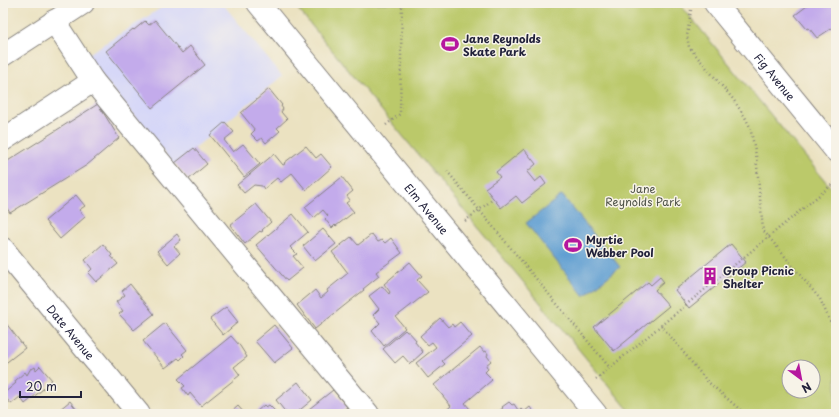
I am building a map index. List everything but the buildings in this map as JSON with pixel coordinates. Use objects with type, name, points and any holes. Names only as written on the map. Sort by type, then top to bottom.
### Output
[{"type":"street","points":[[3,54],[83,3]]},
{"type":"street","name":"Elm Avenue","points":[[258,3],[596,414]]},
{"type":"street","name":"Fig Avenue","points":[[715,3],[836,151]]},
{"type":"street","points":[[54,21],[93,81],[368,414]]},
{"type":"street","points":[[3,140],[93,81]]},
{"type":"street","name":"Date Avenue","points":[[3,248],[139,414]]},
{"type":"path","points":[[386,125],[400,114],[402,3]]},
{"type":"path","points":[[691,10],[687,36],[690,47],[736,103],[750,128],[756,155],[763,230],[820,299],[836,334]]},
{"type":"path","points":[[447,171],[610,368]]},
{"type":"path","points":[[596,380],[834,183]]},
{"type":"path","points":[[465,221],[492,200]]},
{"type":"path","points":[[661,325],[707,381],[745,414]]},
{"type":"shaded area","points":[[169,3],[222,3],[282,76],[174,165],[85,56]]},
{"type":"green space","name":"Jane Reynolds Park","points":[[293,3],[679,3],[836,194],[836,414],[632,414]]},
{"type":"water","name":"Myrtie Webber Pool","points":[[562,195],[620,267],[584,296],[526,223]]},
{"type":"place","name":"Jane Reynolds Skate Park","points":[[450,44]]},
{"type":"place","name":"Myrtie Webber Pool","points":[[573,245]]},
{"type":"place","name":"Group Picnic Shelter","points":[[710,276]]}]
